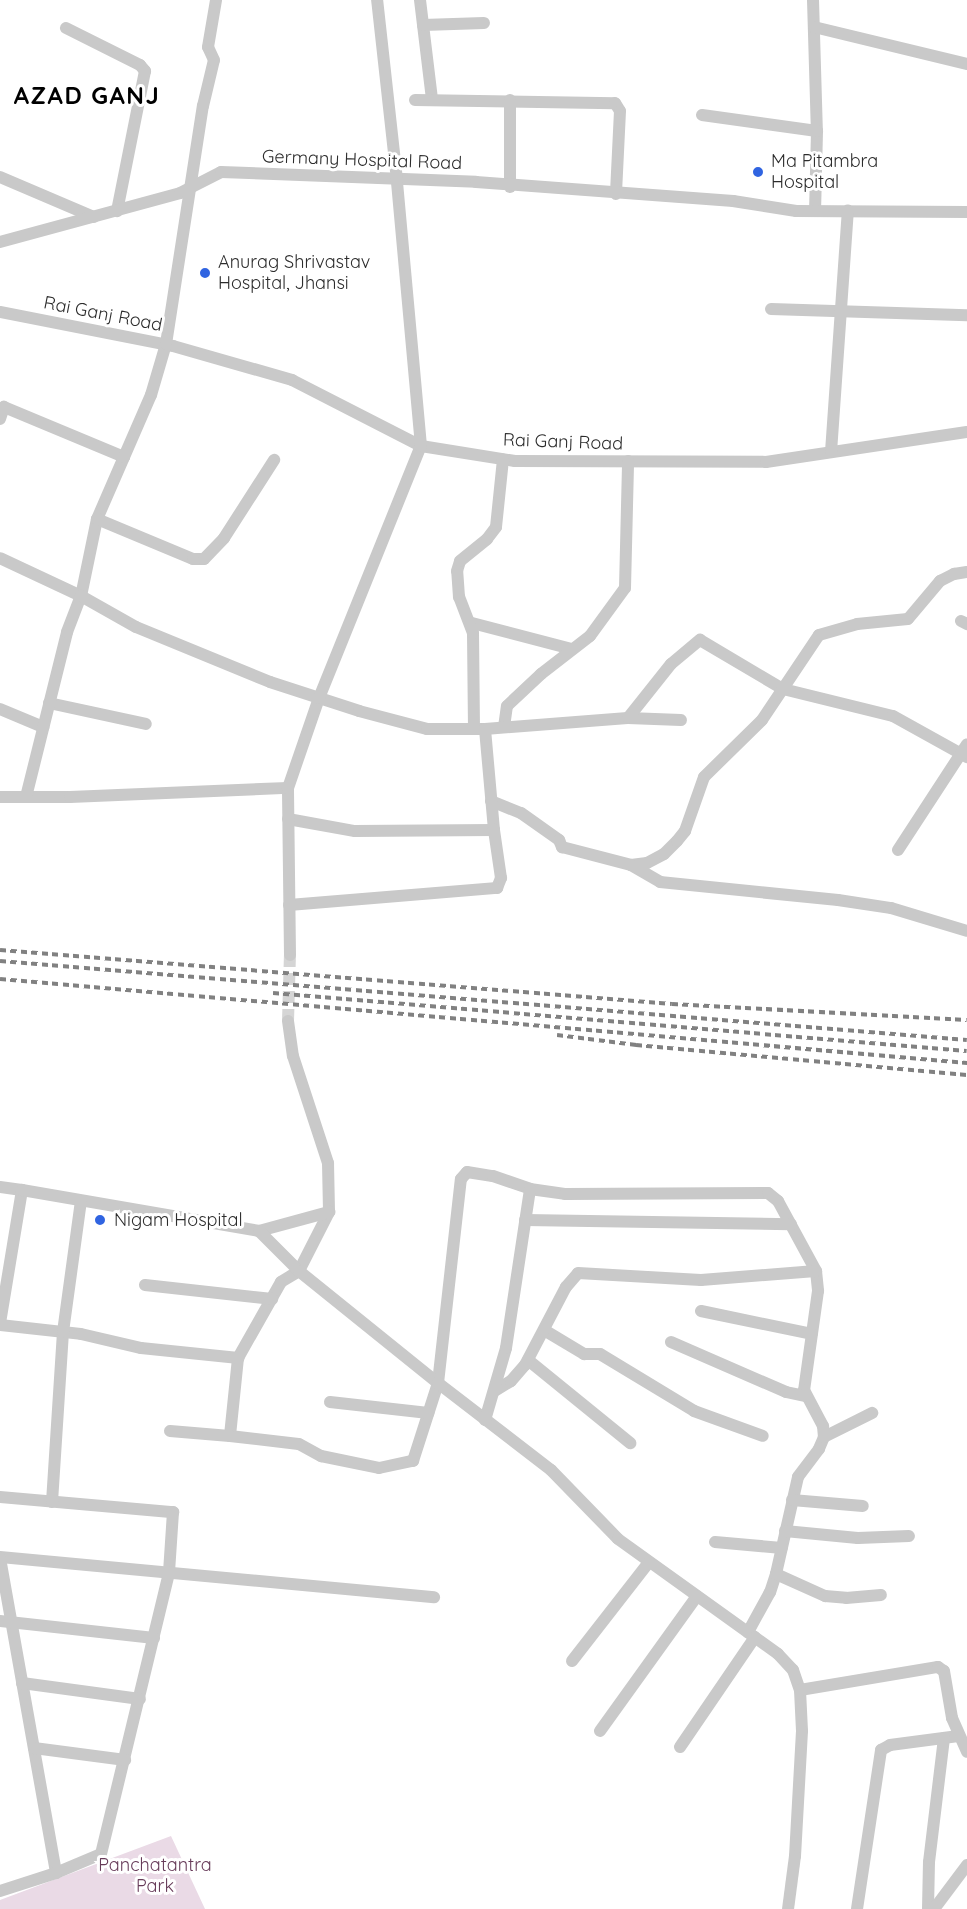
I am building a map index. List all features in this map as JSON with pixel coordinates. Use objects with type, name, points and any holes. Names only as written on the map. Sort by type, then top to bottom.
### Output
[{"type":"street","points":[[26,796],[67,632],[81,596],[97,519],[151,395],[166,344],[203,106],[214,60],[208,47],[216,0]]},
{"type":"street","points":[[290,955],[288,788],[319,698],[421,446],[397,180],[377,0]]},
{"type":"street","points":[[420,0],[432,99]]},
{"type":"street","points":[[813,0],[817,131],[815,211]]},
{"type":"street","points":[[423,25],[484,23]]},
{"type":"street","points":[[814,27],[967,64]]},
{"type":"street","points":[[66,28],[140,65],[145,72],[117,211]]},
{"type":"street","points":[[415,100],[607,102],[619,106],[616,194]]},
{"type":"street","points":[[510,100],[510,187]]},
{"type":"street","points":[[702,116],[817,131]]},
{"type":"street","name":"Germany Hospital Road","points":[[0,242],[117,211],[192,187],[221,172],[476,182],[510,187],[733,201],[815,211],[967,212]]},
{"type":"street","points":[[0,177],[94,217]]},
{"type":"street","points":[[831,452],[838,312],[848,211]]},
{"type":"street","points":[[771,309],[967,315]]},
{"type":"street","name":"Rai Ganj Road","points":[[0,312],[166,344],[292,380],[421,446],[502,459],[766,462],[967,432]]},
{"type":"street","points":[[0,419],[2,406],[124,457]]},
{"type":"street","points":[[289,905],[497,888],[501,878],[479,729],[472,623],[459,597],[457,571],[460,561],[487,539],[496,527],[502,459]]},
{"type":"street","points":[[97,519],[193,559],[204,559],[224,538],[274,460]]},
{"type":"street","points":[[504,727],[507,706],[541,674],[590,636],[625,588],[628,462]]},
{"type":"street","points":[[0,558],[81,596],[136,627],[192,652],[319,698],[427,729],[479,729],[628,718],[681,720]]},
{"type":"street","points":[[631,865],[647,863],[663,854],[677,842],[684,831],[704,777],[762,720],[816,639],[824,631],[856,624],[908,619],[940,581],[954,574],[967,572]]},
{"type":"street","points":[[472,623],[572,650]]},
{"type":"street","points":[[628,718],[671,664],[700,640],[783,689],[893,716],[965,751],[898,850]]},
{"type":"street","points":[[49,704],[146,724]]},
{"type":"street","points":[[0,710],[43,727]]},
{"type":"street","points":[[0,797],[288,788]]},
{"type":"street","points":[[491,801],[521,813],[559,840],[562,847],[631,865],[660,882],[891,908],[967,932]]},
{"type":"street","points":[[288,819],[355,831],[494,830]]},
{"type":"street","points":[[230,1436],[238,1358],[281,1282],[299,1271],[329,1212],[328,1163],[293,1056],[288,1021]]},
{"type":"street","points":[[170,1431],[299,1444],[321,1456],[379,1468],[413,1461],[438,1383],[464,1174],[479,1172],[530,1190],[587,1195],[768,1193],[778,1201],[816,1271],[818,1291],[804,1374],[805,1396],[822,1426],[825,1437]]},
{"type":"street","points":[[0,1187],[259,1231],[329,1212]]},
{"type":"street","points":[[22,1190],[6,1247],[0,1324],[63,1332],[141,1348],[238,1358]]},
{"type":"street","points":[[485,1420],[496,1390],[506,1348],[530,1190]]},
{"type":"street","points":[[52,1502],[63,1332],[81,1201]]},
{"type":"street","points":[[525,1220],[791,1224]]},
{"type":"street","points":[[259,1231],[299,1271],[551,1470],[618,1539],[778,1654],[793,1670],[800,1690],[800,1765],[795,1856],[788,1909]]},
{"type":"street","points":[[496,1390],[518,1375],[567,1287],[578,1273],[701,1280],[816,1271]]},
{"type":"street","points":[[145,1285],[272,1299]]},
{"type":"street","points":[[701,1311],[812,1334]]},
{"type":"street","points":[[544,1330],[586,1355],[600,1354],[694,1411],[763,1436]]},
{"type":"street","points":[[671,1342],[786,1392],[805,1396]]},
{"type":"street","points":[[528,1360],[630,1443]]},
{"type":"street","points":[[330,1402],[428,1413]]},
{"type":"street","points":[[680,1747],[751,1634],[770,1592],[798,1477],[825,1437],[872,1413]]},
{"type":"street","points":[[0,1497],[173,1512],[170,1573],[101,1854],[56,1873],[0,1891]]},
{"type":"street","points":[[792,1500],[863,1506]]},
{"type":"street","points":[[785,1532],[858,1538],[909,1536]]},
{"type":"street","points":[[715,1542],[782,1548]]},
{"type":"street","points":[[56,1873],[22,1683],[6,1622],[0,1558],[434,1597]]},
{"type":"street","points":[[572,1661],[649,1562]]},
{"type":"street","points":[[776,1574],[825,1596],[846,1598],[881,1594]]},
{"type":"street","points":[[600,1731],[698,1596]]},
{"type":"street","points":[[6,1622],[154,1638]]},
{"type":"street","points":[[800,1690],[938,1666],[945,1676],[958,1736],[967,1752]]},
{"type":"street","points":[[22,1683],[140,1699]]},
{"type":"street","points":[[857,1909],[881,1750],[890,1744],[958,1736]]},
{"type":"street","points":[[928,1909],[929,1863],[944,1738]]},
{"type":"street","points":[[34,1748],[125,1760]]},
{"type":"street","points":[[934,1909],[967,1865]]},
{"type":"green space","name":"Panchatantra Park","points":[[171,1836],[205,1909],[0,1909],[0,1900]]},
{"type":"tunnel","points":[[288,1021],[290,955]]},
{"type":"railway","points":[[0,950],[672,1004],[967,1020]]},
{"type":"railway","points":[[0,961],[967,1040]]},
{"type":"railway","points":[[0,979],[967,1063]]},
{"type":"railway","points":[[273,993],[967,1051]]},
{"type":"railway","points":[[557,1035],[636,1045],[967,1075]]},
{"type":"place","name":"Ma Pitambra Hospital","points":[[758,172]]},
{"type":"place","name":"Anurag Shrivastav Hospital, Jhansi","points":[[205,273]]},
{"type":"place","name":"Nigam Hospital","points":[[100,1220]]},
{"type":"district","name":"AZAD GANJ","points":[[87,96]]}]
